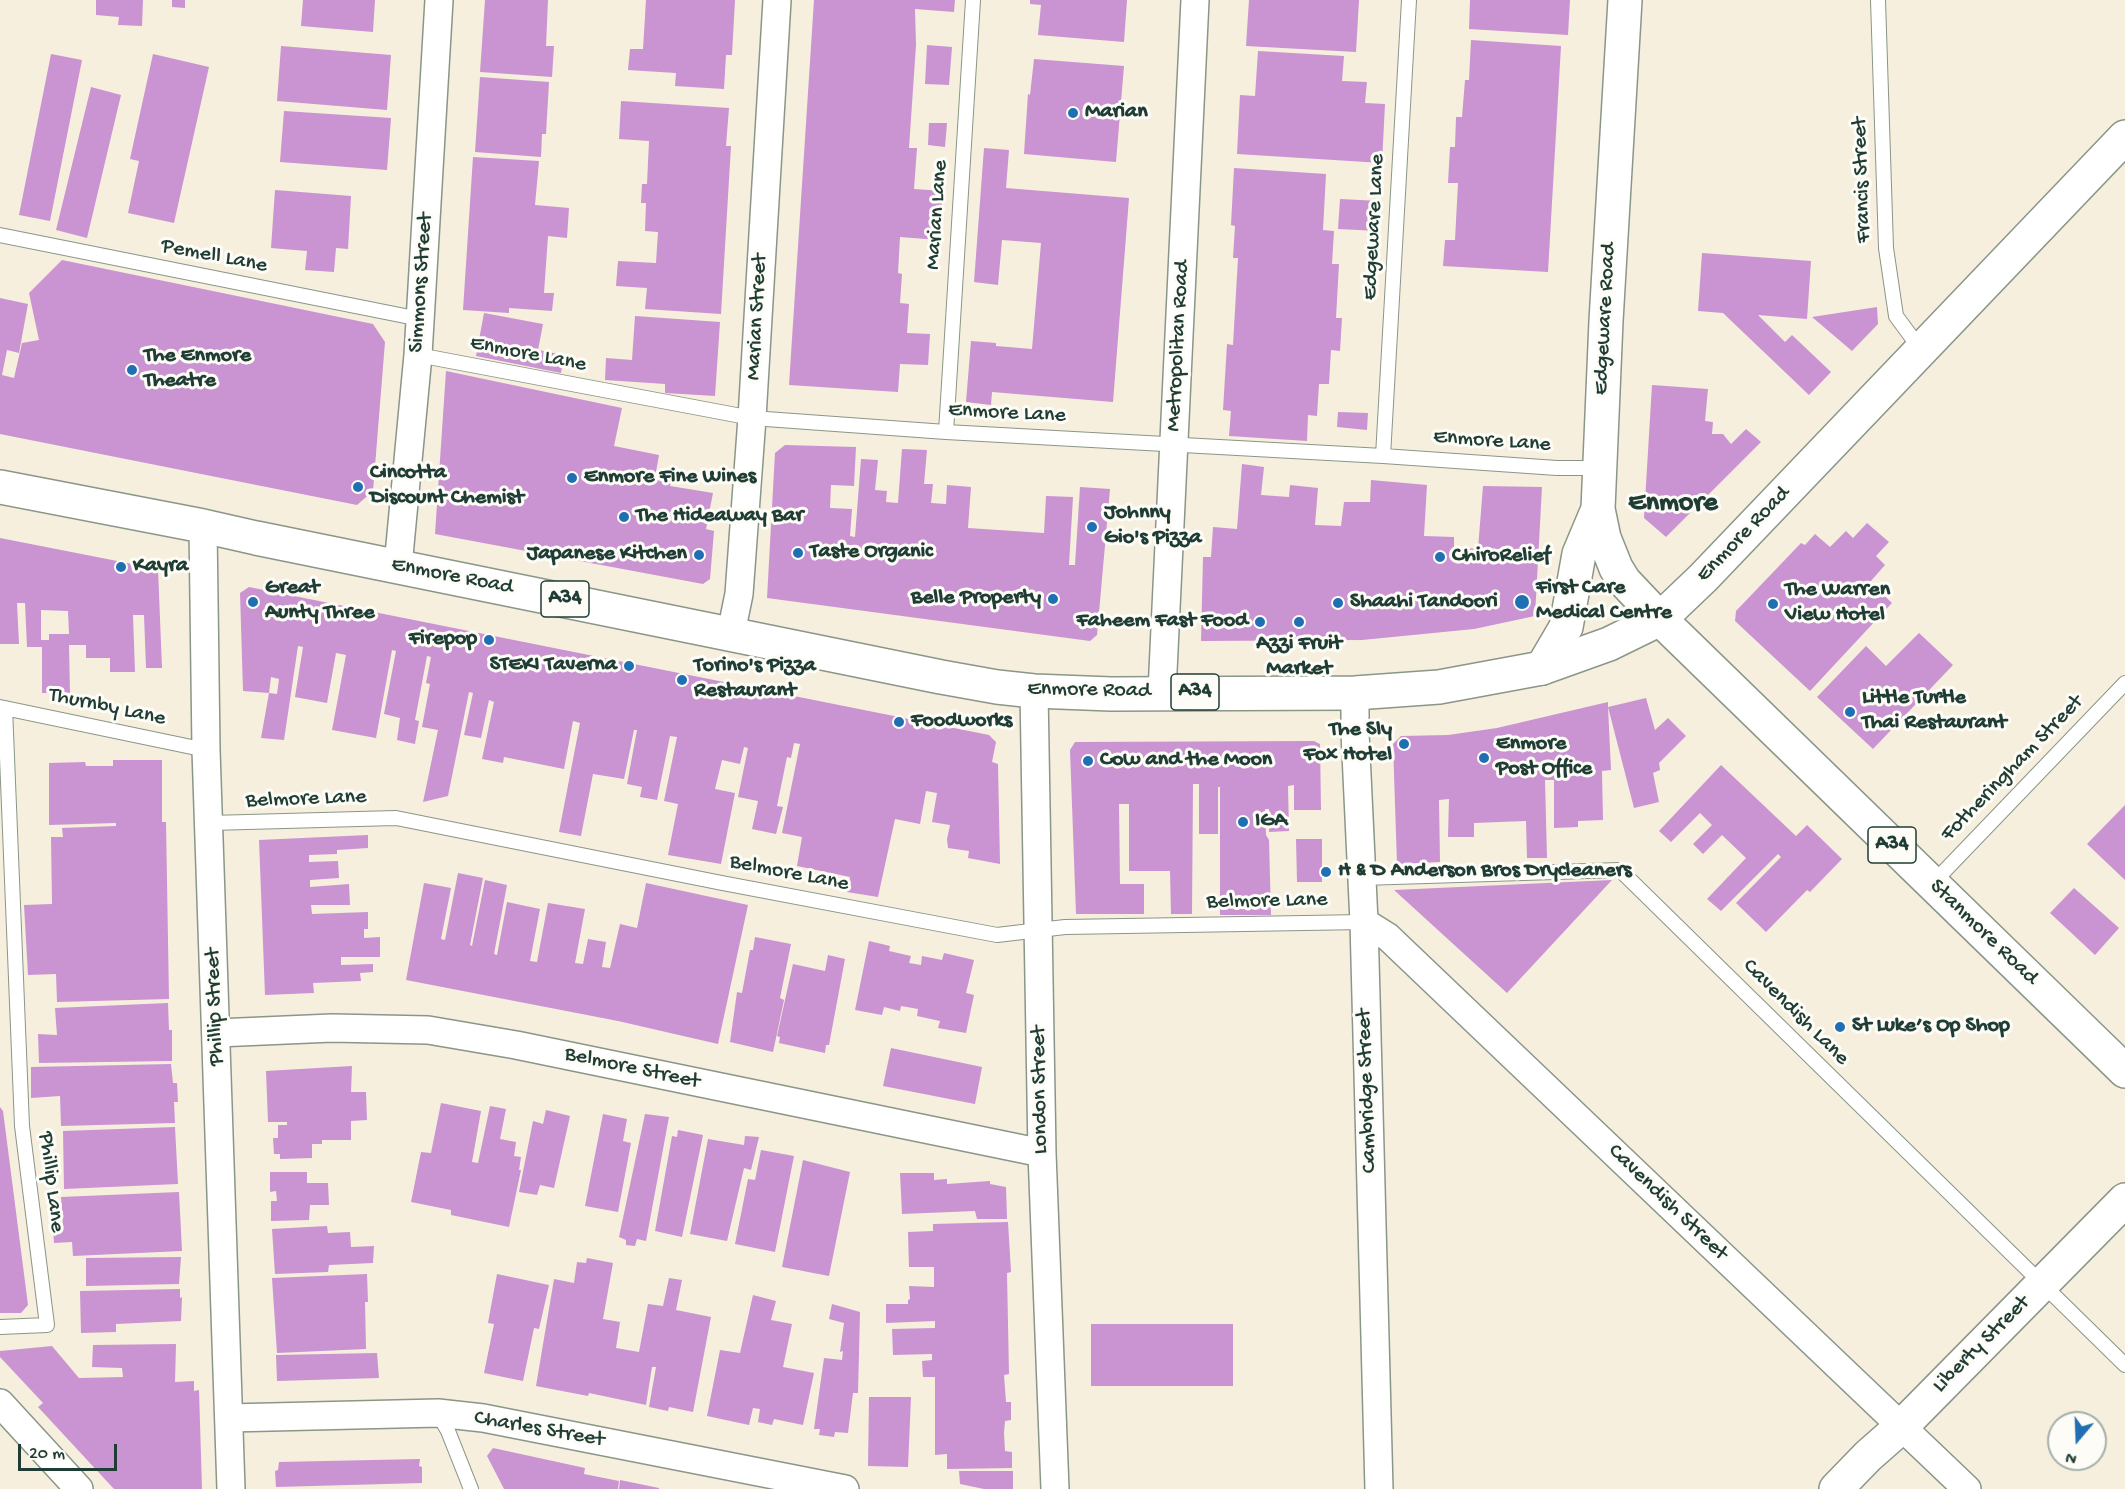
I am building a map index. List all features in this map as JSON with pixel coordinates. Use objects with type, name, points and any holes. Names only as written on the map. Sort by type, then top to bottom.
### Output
[{"type":"main road","name":"Edgeware Road","points":[[1624,0],[1598,509],[1604,538],[1620,575],[1660,619]]},
{"type":"main road","name":"Enmore Road","points":[[0,487],[997,687],[1111,694],[1355,693],[1439,687],[1542,668],[1609,644],[1660,619],[1703,578],[2125,137]]},
{"type":"main road","points":[[1542,668],[1566,627],[1579,554],[1598,509]]},
{"type":"main road","name":"Stanmore Road","points":[[1660,619],[2125,1071]]},
{"type":"main road","name":"Liberty Street","points":[[1836,1489],[1901,1427],[2125,1200]]},
{"type":"street","name":"Simmons Street","points":[[398,566],[418,356],[439,0]]},
{"type":"street","name":"Marian Street","points":[[731,633],[739,594],[752,418],[777,0]]},
{"type":"street","name":"Metropolitan Road","points":[[1162,692],[1195,0]]},
{"type":"street","name":"Phillip Street","points":[[203,526],[206,750],[231,1489]]},
{"type":"street","name":"London Street","points":[[1034,691],[1042,1153],[1055,1489]]},
{"type":"street","name":"Cambridge Street","points":[[1355,693],[1364,922],[1379,1489]]},
{"type":"street","name":"Cavendish Street","points":[[1364,922],[1389,937],[1967,1489]]},
{"type":"street","name":"Belmore Street","points":[[217,1033],[332,1028],[428,1030],[516,1045],[1042,1153]]},
{"type":"street","points":[[0,1403],[79,1489]]},
{"type":"street","name":"Charles Street","points":[[229,1418],[438,1413],[483,1418],[844,1489]]},
{"type":"lane","name":"Marian Lane","points":[[946,432],[973,0]]},
{"type":"lane","name":"Edgeware Lane","points":[[1383,456],[1409,0]]},
{"type":"lane","name":"Francis Street","points":[[1878,0],[1886,248],[1896,316],[1922,350]]},
{"type":"lane","name":"Pemell Lane","points":[[0,235],[420,319]]},
{"type":"lane","name":"Enmore Lane","points":[[418,356],[752,418],[946,432],[1557,468],[1599,468]]},
{"type":"lane","name":"Fotheringham Street","points":[[1932,884],[2125,683]]},
{"type":"lane","name":"Thurnby Lane","points":[[3,708],[206,750]]},
{"type":"lane","name":"Phillip Lane","points":[[0,1327],[47,1325],[22,1126],[3,708]]},
{"type":"lane","name":"Belmore Lane","points":[[210,824],[396,818],[997,935],[1065,927],[1364,922]]},
{"type":"lane","name":"Cavendish Lane","points":[[1362,878],[1620,870],[2125,1365]]},
{"type":"lane","points":[[438,1413],[448,1431],[471,1489]]},
{"type":"building","points":[[96,0],[143,0],[142,26],[118,25],[119,17],[96,15]]},
{"type":"building","points":[[172,0],[185,0],[185,8],[172,7]]},
{"type":"building","points":[[303,0],[375,0],[373,32],[301,26]]},
{"type":"building","points":[[485,0],[548,0],[546,46],[554,46],[552,77],[480,72]]},
{"type":"building","points":[[646,0],[735,0],[732,55],[726,55],[724,89],[675,86],[676,73],[628,70],[630,49],[643,49]]},
{"type":"building","points":[[814,0],[955,0],[954,12],[915,9],[916,45],[909,148],[917,148],[914,189],[943,191],[939,240],[900,237],[898,273],[902,274],[900,303],[909,304],[907,333],[930,334],[928,365],[900,364],[898,392],[789,385]]},
{"type":"building","points":[[1030,0],[1127,0],[1124,42],[1038,35],[1041,5],[1030,4]]},
{"type":"building","points":[[1249,0],[1359,0],[1356,52],[1246,46]]},
{"type":"building","points":[[1470,0],[1570,0],[1568,35],[1469,29]]},
{"type":"building","points":[[1471,40],[1561,46],[1548,272],[1443,266],[1445,240],[1455,240],[1458,183],[1448,183],[1450,147],[1455,147],[1456,117],[1462,117],[1465,80],[1469,80]]},
{"type":"building","points":[[927,45],[952,47],[949,85],[925,84]]},
{"type":"building","points":[[281,46],[391,55],[387,110],[277,101]]},
{"type":"building","points":[[1258,51],[1344,56],[1342,81],[1367,82],[1365,103],[1385,104],[1382,163],[1237,154],[1240,95],[1255,96]]},
{"type":"building","points":[[51,54],[82,60],[50,221],[19,215]]},
{"type":"building","points":[[153,54],[209,67],[174,223],[128,213],[139,161],[130,159]]},
{"type":"building","points":[[1034,59],[1124,66],[1116,162],[1024,154],[1028,94],[1030,95]]},
{"type":"building","points":[[480,77],[549,82],[546,134],[542,134],[541,157],[475,152]]},
{"type":"building","points":[[91,87],[121,95],[87,238],[56,230]]},
{"type":"building","points":[[621,101],[729,108],[726,146],[731,146],[721,314],[645,309],[647,288],[616,286],[618,261],[656,263],[658,232],[645,231],[646,203],[641,203],[642,184],[647,184],[649,141],[619,139]]},
{"type":"building","points":[[284,111],[391,118],[387,170],[280,162]]},
{"type":"building","points":[[929,123],[947,123],[945,147],[928,145]]},
{"type":"building","points":[[984,148],[1009,150],[1006,188],[1129,198],[1113,402],[992,392],[991,405],[966,402],[971,341],[1032,349],[1041,243],[1002,240],[998,285],[974,282]]},
{"type":"building","points":[[473,157],[539,161],[535,205],[569,208],[567,238],[548,236],[544,293],[554,293],[552,311],[509,308],[509,313],[463,310]]},
{"type":"building","points":[[1234,168],[1326,174],[1323,230],[1334,231],[1332,264],[1339,264],[1336,318],[1342,318],[1340,351],[1331,350],[1329,384],[1319,384],[1317,416],[1308,415],[1307,441],[1229,436],[1231,411],[1223,410],[1227,344],[1233,345],[1238,258],[1233,258],[1235,226],[1231,225]]},
{"type":"building","points":[[275,190],[351,196],[348,249],[336,248],[334,272],[305,270],[307,251],[271,248]]},
{"type":"building","points":[[1340,199],[1380,201],[1378,231],[1338,229]]},
{"type":"building","points":[[1702,253],[1811,261],[1807,319],[1758,315],[1785,342],[1792,335],[1831,372],[1809,395],[1723,313],[1698,311]]},
{"type":"building","points":[[62,260],[373,324],[385,342],[373,491],[357,505],[0,434],[0,298],[28,304],[19,353],[7,350],[2,375],[14,378],[22,343],[39,340],[29,293]]},
{"type":"building","points":[[1877,307],[1878,324],[1852,351],[1812,317]]},
{"type":"building","points":[[484,313],[543,324],[538,350],[564,355],[561,373],[476,356]]},
{"type":"building","points":[[635,316],[720,322],[715,396],[665,393],[665,384],[605,380],[606,358],[632,360]]},
{"type":"building","points":[[446,371],[622,408],[614,446],[659,455],[656,472],[673,474],[670,486],[713,493],[706,529],[714,531],[710,579],[703,584],[435,534]]},
{"type":"building","points":[[1652,385],[1708,389],[1705,421],[1713,422],[1712,434],[1723,434],[1731,444],[1746,429],[1761,442],[1666,537],[1644,518]]},
{"type":"building","points":[[1338,412],[1368,413],[1367,430],[1337,427]]},
{"type":"building","points":[[785,445],[856,447],[854,486],[831,485],[830,508],[852,509],[850,536],[855,537],[861,459],[878,460],[875,490],[887,491],[886,502],[898,503],[902,449],[927,450],[924,484],[933,484],[931,503],[946,504],[947,485],[971,487],[968,528],[1044,533],[1046,496],[1073,497],[1069,565],[1075,565],[1080,487],[1110,489],[1097,635],[1090,641],[767,598],[775,453]]},
{"type":"building","points":[[1242,464],[1264,467],[1261,495],[1289,497],[1290,485],[1318,488],[1315,525],[1341,526],[1344,502],[1370,502],[1371,480],[1427,485],[1424,536],[1454,537],[1454,547],[1478,549],[1483,486],[1542,487],[1535,616],[1474,629],[1362,640],[1201,641],[1203,557],[1211,557],[1213,527],[1237,529]]},
{"type":"building","points":[[1867,523],[1889,542],[1876,556],[1885,565],[1870,582],[1892,603],[1810,691],[1735,621],[1736,611],[1801,543],[1805,545],[1815,534],[1830,547],[1846,531],[1853,538]]},
{"type":"building","points":[[0,538],[158,569],[162,668],[146,668],[144,615],[133,615],[135,672],[110,672],[110,658],[86,658],[86,645],[69,645],[70,693],[42,693],[42,647],[27,647],[25,603],[17,603],[19,644],[0,644]],"holes":[[[41,610],[68,611],[69,634],[49,634],[49,640],[41,640]]]},
{"type":"building","points":[[249,587],[989,735],[996,742],[992,762],[998,764],[1000,864],[968,858],[969,851],[948,848],[950,825],[932,822],[937,793],[926,791],[920,824],[895,819],[878,897],[847,892],[850,877],[797,866],[802,837],[782,833],[800,744],[794,743],[791,758],[787,757],[777,806],[783,807],[776,834],[752,829],[758,801],[738,797],[748,748],[744,747],[740,764],[722,760],[715,789],[735,793],[721,864],[668,855],[678,804],[664,801],[677,737],[670,736],[657,800],[640,797],[642,787],[627,784],[637,730],[634,730],[624,779],[593,774],[581,836],[559,832],[580,723],[573,721],[564,769],[504,757],[503,763],[482,759],[494,702],[489,700],[481,738],[464,735],[473,693],[469,692],[448,796],[423,802],[438,730],[422,727],[430,684],[426,683],[431,657],[427,656],[415,720],[419,721],[415,744],[397,740],[400,718],[384,714],[396,651],[392,650],[376,738],[332,730],[346,655],[336,653],[327,703],[295,697],[303,647],[298,646],[284,740],[261,738],[269,693],[243,691],[240,593]],"holes":[[[271,677],[279,679],[277,694],[269,693]]]},
{"type":"building","points":[[1919,633],[1953,665],[1873,749],[1817,697],[1866,646],[1886,666]]},
{"type":"building","points":[[1646,698],[1655,730],[1668,718],[1686,736],[1659,763],[1660,770],[1653,773],[1659,802],[1634,808],[1608,707]]},
{"type":"building","points":[[1608,702],[1611,770],[1602,771],[1603,820],[1578,821],[1578,827],[1554,828],[1554,780],[1545,780],[1547,858],[1527,858],[1526,821],[1474,823],[1474,837],[1448,837],[1449,799],[1439,800],[1440,862],[1397,864],[1393,744],[1401,736],[1448,735],[1497,728]]},
{"type":"building","points":[[1314,741],[1320,744],[1321,810],[1294,810],[1294,785],[1288,786],[1289,831],[1269,832],[1269,809],[1265,809],[1266,835],[1269,840],[1271,915],[1220,915],[1220,787],[1218,787],[1218,834],[1199,834],[1199,784],[1193,784],[1192,914],[1171,914],[1170,871],[1129,871],[1129,804],[1119,804],[1120,884],[1144,884],[1144,914],[1076,914],[1070,750],[1075,742]]},
{"type":"building","points":[[113,760],[162,760],[162,822],[166,822],[169,999],[57,1002],[56,974],[28,975],[24,905],[52,904],[51,837],[63,837],[62,828],[116,826],[116,823],[49,825],[49,763],[85,762],[86,766],[113,766]]},
{"type":"building","points":[[1721,765],[1796,836],[1807,825],[1842,859],[1810,892],[1807,890],[1766,932],[1736,903],[1781,857],[1778,854],[1721,911],[1707,899],[1746,858],[1722,835],[1703,854],[1693,844],[1712,825],[1700,813],[1671,842],[1659,831]]},
{"type":"building","points":[[2125,805],[2125,880],[2087,844]]},
{"type":"building","points":[[368,835],[368,848],[337,850],[337,854],[309,855],[309,862],[338,861],[339,878],[310,880],[310,887],[349,884],[350,905],[311,905],[312,914],[368,912],[368,929],[364,929],[364,938],[380,937],[380,957],[341,957],[341,965],[373,964],[373,972],[360,973],[361,981],[313,983],[314,993],[265,995],[259,840]]},
{"type":"building","points":[[1296,839],[1322,839],[1322,882],[1297,882]]},
{"type":"building","points":[[458,873],[483,878],[470,945],[472,946],[485,880],[507,885],[494,954],[497,955],[507,902],[540,909],[530,961],[537,962],[548,903],[585,909],[575,963],[583,964],[588,939],[606,942],[602,967],[610,968],[620,924],[637,928],[646,883],[748,905],[718,1044],[618,1021],[406,980],[424,883],[451,888],[441,939],[445,940]]},
{"type":"building","points":[[1612,880],[1507,993],[1394,890]]},
{"type":"building","points":[[2074,888],[2119,928],[2095,955],[2050,913]]},
{"type":"building","points":[[755,937],[791,944],[780,998],[784,1000],[773,1052],[730,1042],[737,992],[742,993],[750,950],[753,950]]},
{"type":"building","points":[[869,941],[890,946],[889,951],[911,956],[909,963],[921,965],[922,956],[942,960],[944,953],[974,960],[966,993],[974,995],[966,1033],[938,1028],[940,1021],[917,1016],[918,1009],[901,1006],[900,1011],[884,1007],[882,1015],[855,1010]]},
{"type":"building","points":[[828,955],[845,959],[829,1045],[826,1045],[825,1053],[779,1043],[780,1037],[777,1036],[793,964],[825,971]]},
{"type":"building","points":[[168,1003],[169,1030],[172,1030],[172,1061],[39,1063],[38,1034],[57,1035],[55,1008]]},
{"type":"building","points":[[891,1048],[982,1067],[975,1104],[883,1086]]},
{"type":"building","points":[[171,1064],[173,1083],[177,1083],[178,1102],[174,1102],[175,1123],[61,1126],[60,1096],[31,1098],[31,1067]]},
{"type":"building","points":[[352,1066],[351,1092],[366,1092],[367,1120],[351,1121],[351,1140],[322,1140],[322,1144],[312,1144],[312,1158],[280,1159],[280,1154],[274,1154],[273,1138],[278,1138],[278,1125],[287,1125],[287,1122],[268,1122],[266,1071]]},
{"type":"building","points":[[441,1103],[481,1111],[472,1162],[478,1163],[490,1106],[506,1109],[500,1139],[516,1142],[514,1156],[521,1157],[519,1170],[521,1170],[509,1227],[451,1215],[451,1210],[411,1202],[421,1152],[431,1153]]},
{"type":"building","points":[[0,1107],[3,1111],[28,1305],[21,1313],[0,1313]]},
{"type":"building","points":[[546,1110],[570,1116],[554,1188],[540,1185],[537,1195],[519,1192],[533,1121],[543,1124]]},
{"type":"building","points":[[603,1114],[627,1119],[623,1141],[631,1143],[618,1212],[585,1206]]},
{"type":"building","points":[[645,1114],[669,1117],[646,1241],[637,1239],[635,1246],[626,1245],[626,1240],[619,1237]]},
{"type":"building","points":[[175,1127],[178,1184],[64,1189],[63,1131]]},
{"type":"building","points":[[678,1130],[703,1135],[682,1237],[655,1231],[672,1136],[677,1137]]},
{"type":"building","points":[[745,1136],[759,1137],[751,1170],[744,1168],[727,1241],[690,1234],[708,1139],[744,1145]]},
{"type":"building","points":[[761,1150],[794,1156],[775,1252],[735,1244],[748,1179],[755,1180]]},
{"type":"building","points":[[803,1160],[850,1172],[829,1276],[782,1267]]},
{"type":"building","points":[[270,1172],[307,1172],[307,1183],[328,1183],[329,1205],[310,1205],[309,1220],[271,1221],[271,1201],[277,1201],[276,1191],[270,1192]]},
{"type":"building","points":[[900,1173],[934,1173],[934,1180],[947,1179],[947,1184],[990,1181],[990,1184],[1006,1187],[1007,1219],[977,1219],[975,1211],[902,1214]]},
{"type":"building","points":[[179,1192],[182,1251],[73,1256],[72,1242],[54,1243],[53,1227],[63,1226],[61,1197]]},
{"type":"building","points":[[1008,1222],[1011,1272],[1007,1273],[1009,1374],[1004,1375],[1006,1402],[1011,1402],[1011,1420],[1005,1421],[1004,1433],[1005,1451],[1012,1452],[1012,1468],[947,1469],[947,1454],[935,1455],[935,1377],[923,1377],[922,1361],[932,1360],[932,1354],[893,1355],[892,1329],[935,1328],[935,1321],[886,1323],[886,1304],[908,1304],[909,1286],[934,1287],[934,1267],[909,1267],[908,1232],[933,1231],[933,1224]]},
{"type":"building","points":[[327,1226],[328,1233],[350,1232],[351,1247],[374,1246],[373,1263],[329,1265],[328,1272],[275,1274],[272,1229]]},
{"type":"building","points":[[181,1257],[179,1284],[86,1286],[86,1258]]},
{"type":"building","points":[[587,1258],[613,1263],[603,1319],[620,1322],[616,1348],[639,1352],[648,1304],[663,1306],[669,1278],[682,1280],[676,1310],[711,1317],[693,1412],[669,1407],[668,1411],[649,1407],[656,1367],[652,1367],[646,1405],[589,1393],[588,1396],[536,1386],[554,1279],[574,1283],[577,1262],[586,1263]]},
{"type":"building","points":[[367,1274],[366,1349],[277,1353],[272,1278]]},
{"type":"building","points":[[497,1274],[549,1285],[539,1329],[534,1328],[523,1381],[484,1373],[494,1324],[488,1323]]},
{"type":"building","points":[[180,1289],[181,1321],[116,1324],[116,1332],[81,1333],[80,1291]]},
{"type":"building","points":[[753,1295],[776,1301],[771,1320],[792,1324],[783,1367],[814,1373],[803,1425],[774,1419],[772,1425],[758,1422],[760,1409],[753,1408],[749,1425],[707,1416],[720,1350],[740,1353]]},
{"type":"building","points":[[832,1304],[860,1312],[858,1393],[853,1393],[848,1433],[835,1432],[834,1437],[819,1435],[820,1429],[814,1429],[824,1358],[842,1360],[843,1351],[840,1352],[844,1323],[829,1319]]},
{"type":"building","points":[[1091,1324],[1233,1324],[1233,1386],[1091,1386]]},
{"type":"building","points":[[176,1344],[175,1382],[194,1381],[194,1391],[199,1390],[202,1489],[114,1489],[38,1407],[43,1403],[0,1357],[0,1351],[52,1346],[79,1378],[123,1377],[122,1368],[92,1367],[93,1345]]},
{"type":"building","points":[[377,1353],[379,1378],[277,1381],[276,1355]]},
{"type":"building","points":[[869,1397],[911,1397],[908,1467],[868,1466]]},
{"type":"building","points":[[493,1448],[585,1468],[584,1474],[619,1481],[618,1489],[504,1489],[487,1456]]},
{"type":"building","points":[[420,1459],[422,1483],[276,1487],[275,1471],[278,1470],[279,1462]]},
{"type":"building","points":[[959,1471],[1013,1471],[1013,1489],[984,1489],[960,1484]]},
{"type":"building","points":[[620,1480],[659,1488],[659,1489],[619,1489]]},
{"type":"place","name":"Marian","points":[[1073,113]]},
{"type":"place","name":"The Enmore Theatre","points":[[132,370]]},
{"type":"place","name":"Enmore Fine Wines","points":[[572,478]]},
{"type":"place","name":"Cincotta Discount Chemist","points":[[358,487]]},
{"type":"place","name":"The Hideaway Bar","points":[[624,517]]},
{"type":"place","name":"Johnny Gio's Pizza","points":[[1092,527]]},
{"type":"place","name":"Taste Organic","points":[[798,553]]},
{"type":"place","name":"Japanese Kitchen","points":[[699,555]]},
{"type":"place","name":"ChiroRelief","points":[[1440,557]]},
{"type":"place","name":"Kayra","points":[[121,567]]},
{"type":"place","name":"Belle Property","points":[[1053,599]]},
{"type":"place","name":"Great Aunty Three","points":[[253,602]]},
{"type":"place","name":"First Care Medical Centre","points":[[1522,602]]},
{"type":"place","name":"Shaahi Tandoori","points":[[1338,603]]},
{"type":"place","name":"The Warren View Hotel","points":[[1773,604]]},
{"type":"place","name":"Faheem Fast Food","points":[[1260,622]]},
{"type":"place","name":"Azzi Fruit Market","points":[[1299,622]]},
{"type":"place","name":"Firepop","points":[[489,640]]},
{"type":"place","name":"STEKI Taverna","points":[[629,666]]},
{"type":"place","name":"Torino's Pizza Restaurant","points":[[682,680]]},
{"type":"place","name":"Little Turtle Thai Restaurant","points":[[1850,712]]},
{"type":"place","name":"Foodworks","points":[[899,722]]},
{"type":"place","name":"The Sly Fox Hotel","points":[[1404,744]]},
{"type":"place","name":"Enmore Post Office","points":[[1484,758]]},
{"type":"place","name":"Cow and the Moon","points":[[1088,761]]},
{"type":"place","name":"IGA","points":[[1243,822]]},
{"type":"place","name":"H & D Anderson Bros Drycleaners","points":[[1326,872]]},
{"type":"place","name":"St Luke’s Op Shop","points":[[1840,1027]]},
{"type":"district","name":"Enmore","points":[[1673,505]]}]
